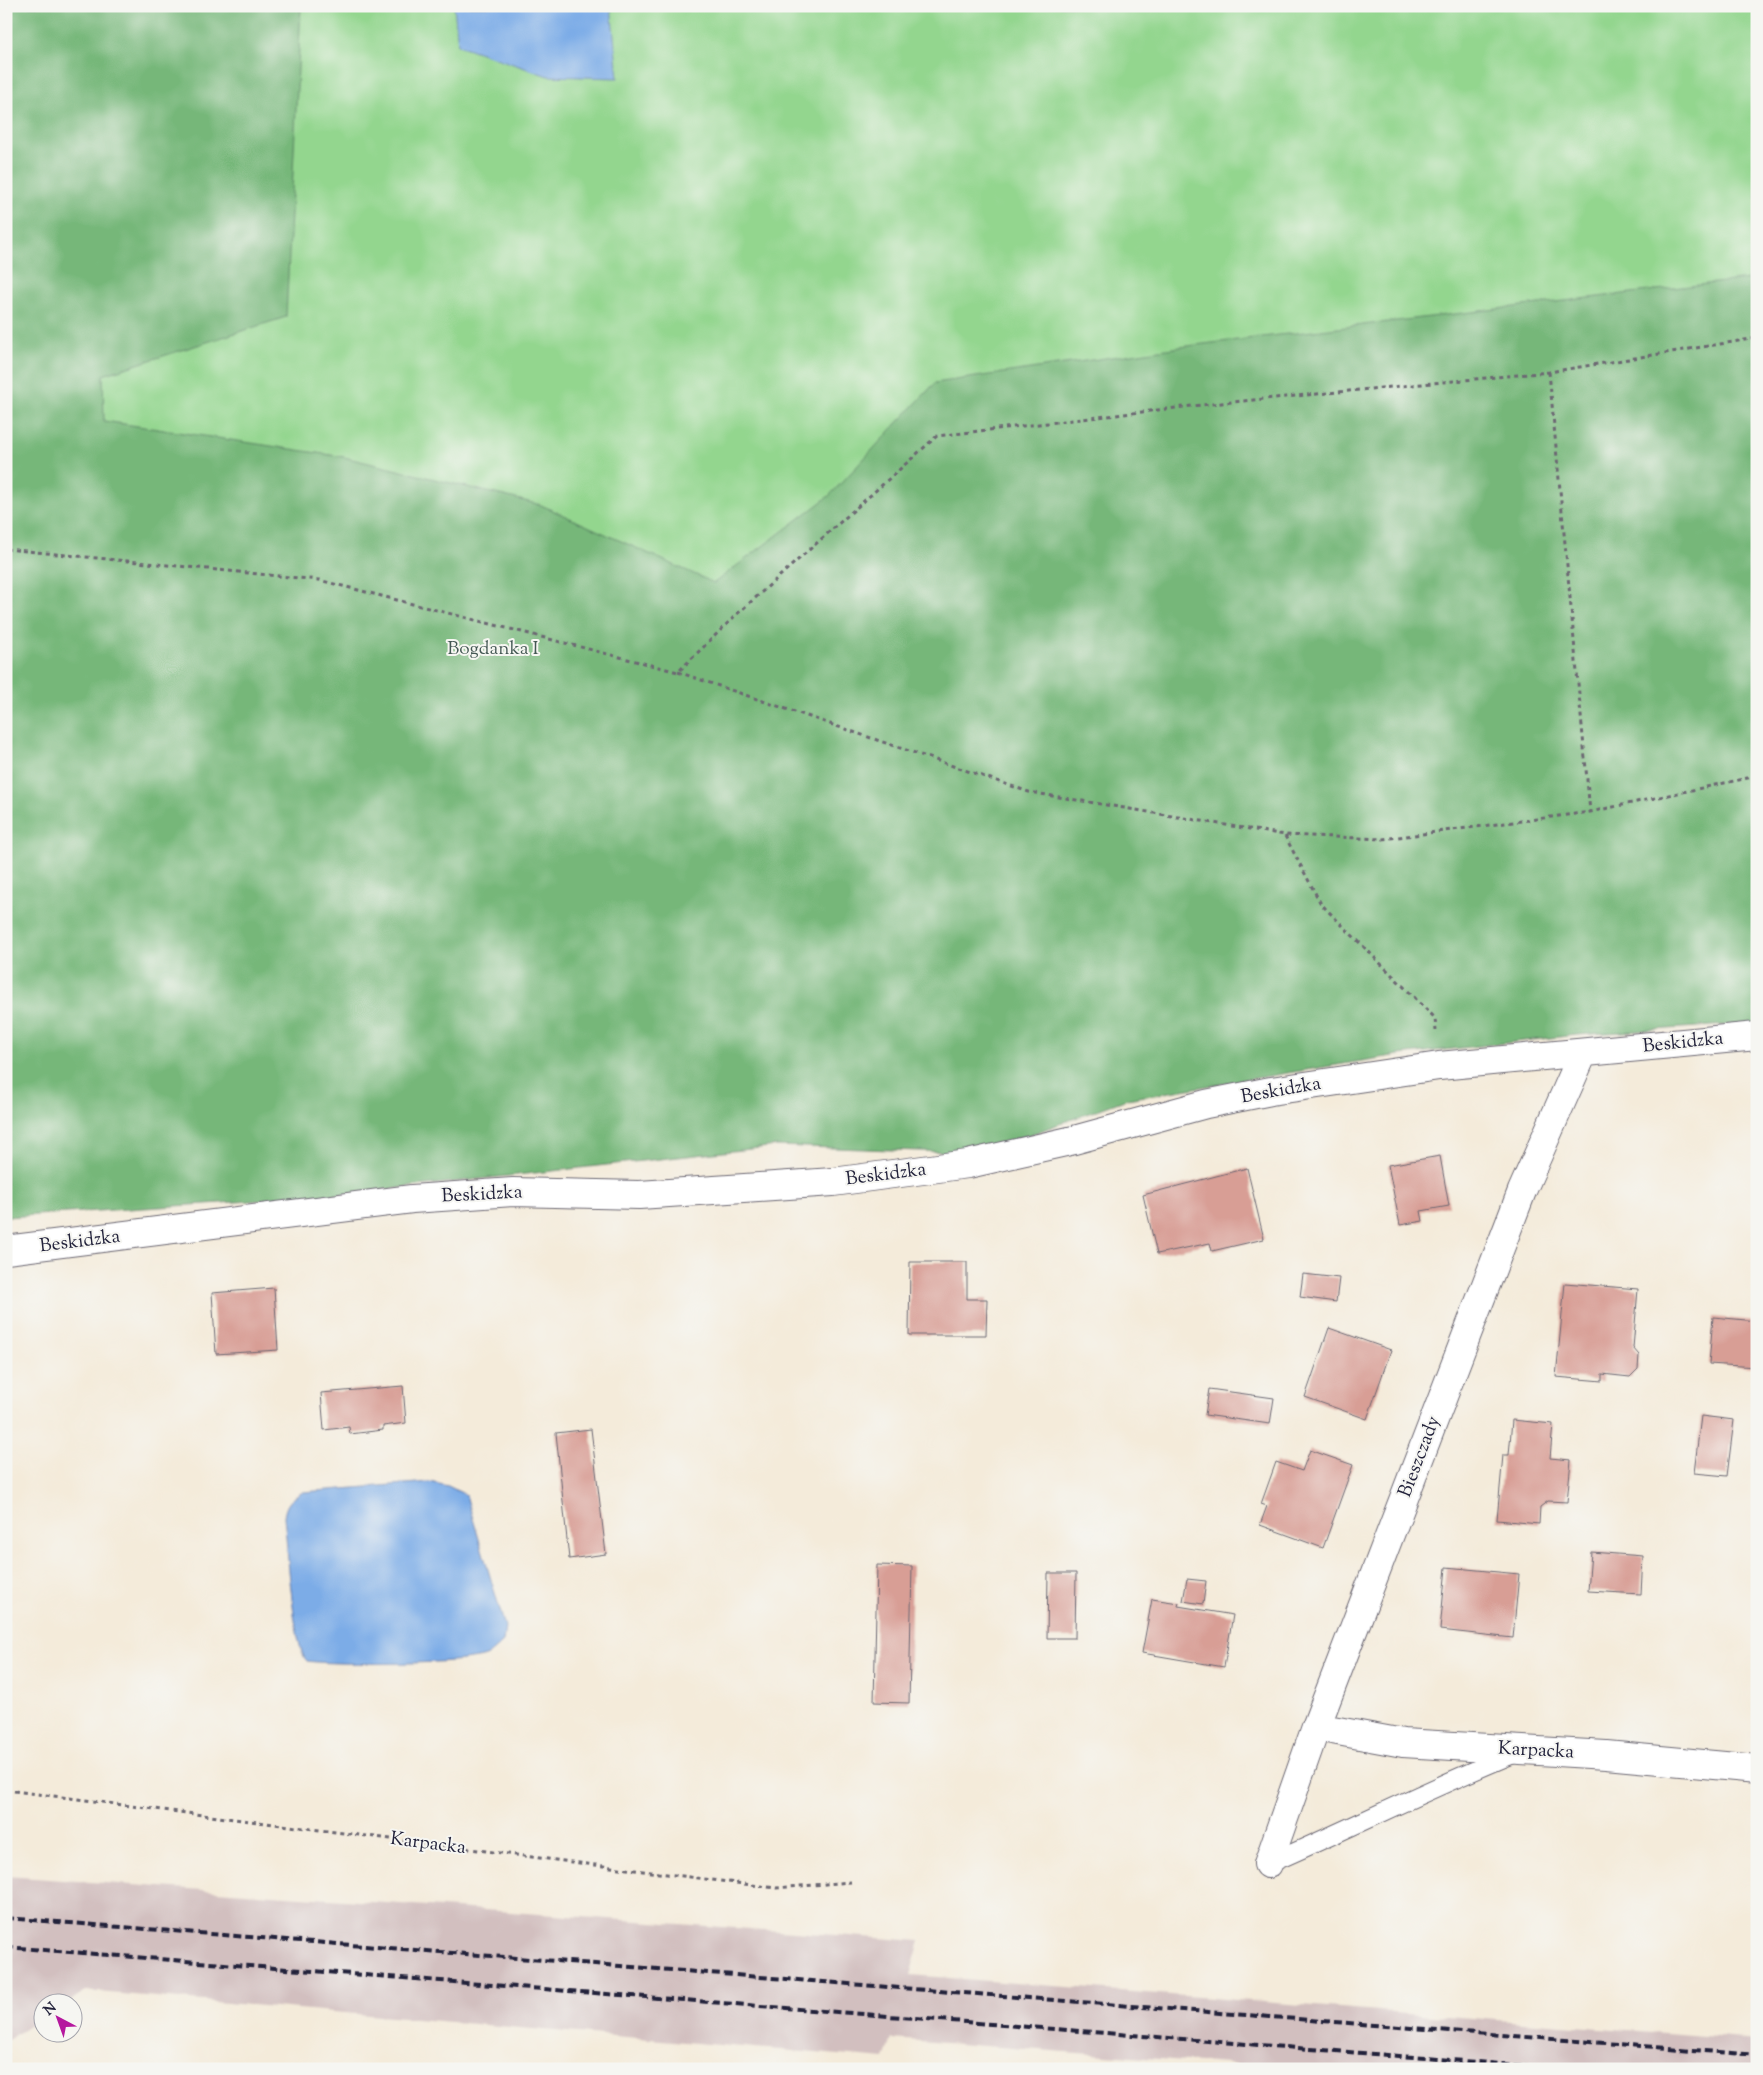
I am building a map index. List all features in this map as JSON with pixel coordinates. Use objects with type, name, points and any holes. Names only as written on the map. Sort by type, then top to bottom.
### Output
[{"type":"street","name":"Beskidzka","points":[[6,1250],[412,1199],[513,1192],[639,1195],[833,1182],[968,1164],[1065,1142],[1206,1104],[1271,1092],[1439,1066],[1757,1036]]},
{"type":"street","name":"Bieszczady","points":[[1268,1864],[1316,1727],[1522,1191],[1583,1053]]},
{"type":"street","name":"Karpacka","points":[[1316,1727],[1403,1743],[1606,1755],[1757,1768]]},
{"type":"lane","points":[[1268,1864],[1348,1830],[1449,1780],[1521,1751]]},
{"type":"path","points":[[678,672],[736,615],[936,436],[1201,405],[1549,372],[1757,338]]},
{"type":"path","points":[[1549,372],[1590,812]]},
{"type":"path","points":[[6,549],[320,580],[678,672],[1029,792],[1285,835],[1383,839],[1590,812],[1757,776]]},
{"type":"path","points":[[1285,835],[1321,904],[1435,1018],[1439,1066]]},
{"type":"path","name":"Karpacka","points":[[6,1790],[776,1888],[851,1882]]},
{"type":"shaded area","points":[[6,1876],[920,1941],[910,1975],[1757,2040],[1757,2069],[1291,2069],[892,2039],[885,2059],[86,1991],[82,1993],[32,1992],[32,2024],[6,2041]]},
{"type":"green space","name":"Bogdanka I","points":[[6,6],[1757,6],[1757,368],[6,1174]]},
{"type":"green space","points":[[6,6],[301,6],[286,317],[103,375],[104,421],[344,457],[541,505],[714,583],[829,496],[935,383],[1187,346],[1757,278],[1757,1023],[1577,1035],[1399,1055],[1127,1099],[1010,1142],[950,1152],[777,1146],[328,1196],[6,1217]]},
{"type":"water","points":[[454,6],[611,6],[618,78],[548,76],[458,45]]},
{"type":"water","points":[[430,1482],[448,1486],[466,1495],[505,1627],[503,1642],[488,1655],[455,1661],[370,1663],[307,1661],[302,1652],[298,1637],[291,1593],[284,1517],[286,1508],[292,1499],[303,1492]]},
{"type":"building","points":[[1440,1156],[1449,1206],[1421,1211],[1423,1221],[1400,1225],[1388,1165]]},
{"type":"building","points":[[1247,1168],[1264,1239],[1212,1251],[1210,1243],[1157,1254],[1143,1195]]},
{"type":"building","points":[[910,1262],[967,1262],[967,1299],[987,1299],[986,1335],[909,1335]]},
{"type":"building","points":[[1303,1274],[1339,1278],[1336,1302],[1300,1297]]},
{"type":"building","points":[[1565,1283],[1638,1289],[1633,1348],[1639,1355],[1638,1369],[1630,1377],[1602,1374],[1602,1381],[1556,1377]]},
{"type":"building","points":[[274,1288],[278,1350],[216,1354],[212,1293]]},
{"type":"building","points":[[1713,1317],[1757,1321],[1757,1367],[1709,1364]]},
{"type":"building","points":[[1329,1328],[1391,1350],[1367,1419],[1305,1397]]},
{"type":"building","points":[[403,1386],[406,1423],[383,1426],[383,1430],[350,1434],[349,1427],[324,1430],[321,1393]]},
{"type":"building","points":[[1209,1389],[1274,1398],[1270,1424],[1205,1415]]},
{"type":"building","points":[[1701,1416],[1734,1420],[1727,1476],[1694,1473]]},
{"type":"building","points":[[1512,1420],[1553,1424],[1550,1458],[1571,1460],[1567,1502],[1548,1501],[1540,1507],[1539,1524],[1497,1520],[1503,1455],[1509,1455]]},
{"type":"building","points":[[591,1429],[606,1554],[569,1559],[556,1433]]},
{"type":"building","points":[[1310,1450],[1353,1465],[1323,1548],[1260,1525],[1267,1506],[1261,1504],[1276,1462],[1302,1471]]},
{"type":"building","points":[[1591,1552],[1643,1556],[1641,1594],[1588,1591]]},
{"type":"building","points":[[877,1565],[912,1566],[909,1703],[874,1702]]},
{"type":"building","points":[[1446,1567],[1519,1574],[1513,1638],[1440,1630]]},
{"type":"building","points":[[1048,1573],[1076,1573],[1075,1638],[1047,1638]]},
{"type":"building","points":[[1187,1579],[1206,1581],[1203,1604],[1183,1601]]},
{"type":"building","points":[[1152,1599],[1179,1603],[1178,1606],[1233,1615],[1224,1667],[1142,1653]]},
{"type":"railway","points":[[6,1918],[1757,2055]]},
{"type":"railway","points":[[6,1947],[1566,2069]]}]
